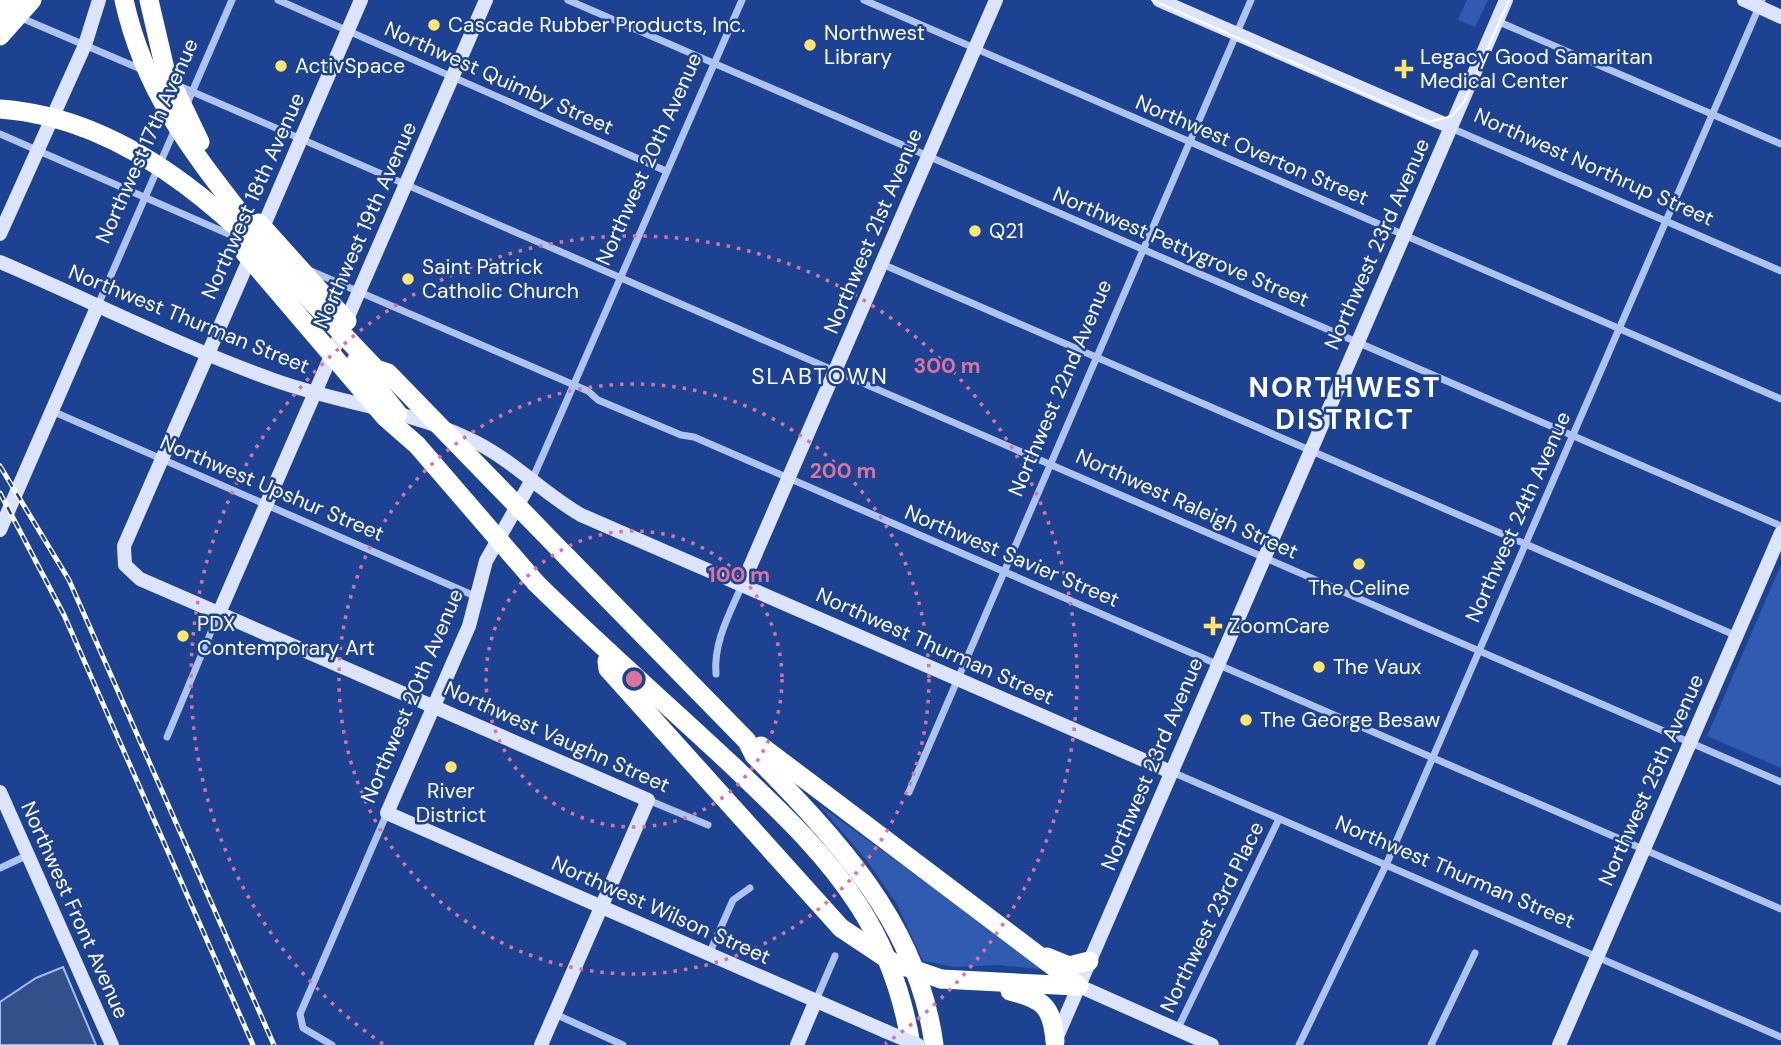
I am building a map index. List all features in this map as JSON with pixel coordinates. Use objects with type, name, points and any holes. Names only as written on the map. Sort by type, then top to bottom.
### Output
[{"type":"highway","points":[[0,15],[10,0]]},
{"type":"highway","points":[[0,36],[32,0]]},
{"type":"highway","points":[[124,0],[146,74],[184,138],[396,410],[417,445]]},
{"type":"highway","points":[[149,0],[165,69],[208,155],[267,232],[385,361],[388,373]]},
{"type":"highway","points":[[0,111],[37,116],[89,130],[124,146],[167,174],[216,219],[385,417],[417,445],[537,583],[604,650],[758,790],[810,842],[845,885],[885,954],[903,1008],[911,1045]]},
{"type":"highway","points":[[0,111],[49,116],[89,128],[126,145],[170,173],[238,232],[376,369],[388,373],[747,741],[754,755],[852,859],[886,908],[917,974],[934,1045]]},
{"type":"highway","points":[[604,650],[608,669],[841,928],[892,962],[941,979],[1079,986]]},
{"type":"highway","points":[[747,741],[759,745],[1079,986]]},
{"type":"highway","points":[[963,900],[1056,962],[1069,966],[1089,961]]},
{"type":"highway","points":[[968,981],[1033,997],[1041,1002],[1052,1018],[1054,1043]]},
{"type":"street","points":[[0,234],[85,45],[99,0]]},
{"type":"street","name":"Northwest 17th Avenue","points":[[0,530],[232,0]]},
{"type":"street","name":"Northwest Quimby Street","points":[[278,0],[666,171]]},
{"type":"street","name":"Northwest 18th Avenue","points":[[125,565],[124,546],[361,0]]},
{"type":"street","name":"Northwest 19th Avenue","points":[[167,737],[486,0]]},
{"type":"street","name":"Northwest Pettygrove Street","points":[[568,0],[1781,526]]},
{"type":"street","name":"Northwest 20th Avenue","points":[[332,1045],[303,1028],[300,1014],[469,626],[492,548],[532,480],[741,0]]},
{"type":"street","name":"Northwest Overton Street","points":[[864,0],[1781,399]]},
{"type":"street","name":"Northwest 21st Avenue","points":[[716,674],[716,654],[722,632],[996,0]]},
{"type":"street","name":"Northwest Northrup Street","points":[[1158,0],[1781,271]]},
{"type":"street","name":"Northwest 22nd Avenue","points":[[909,792],[1251,0]]},
{"type":"street","name":"Northwest 23rd Avenue","points":[[1054,1043],[1506,0]]},
{"type":"street","points":[[1744,0],[1761,3],[1781,17]]},
{"type":"street","name":"Northwest 24th Avenue","points":[[1299,1045],[1386,865],[1761,3]]},
{"type":"street","name":"Northwest Raleigh Street","points":[[0,9],[1781,782]]},
{"type":"street","points":[[1497,21],[1781,144]]},
{"type":"street","name":"Northwest Savier Street","points":[[0,134],[588,391],[598,400],[1003,570],[1781,909]]},
{"type":"street","name":"Northwest Thurman Street","points":[[0,262],[275,381],[390,411],[468,438],[581,515],[1781,1037]]},
{"type":"street","points":[[881,263],[1737,636]]},
{"type":"street","name":"Northwest Upshur Street","points":[[52,411],[478,598]]},
{"type":"street","name":"Northwest 25th Avenue","points":[[1559,1045],[1781,533]]},
{"type":"street","name":"Northwest Vaughn Street","points":[[125,565],[141,579],[708,825]]},
{"type":"street","name":"Northwest Front Avenue","points":[[0,792],[112,1045]]},
{"type":"street","points":[[541,1045],[648,800]]},
{"type":"street","name":"Northwest Wilson Street","points":[[387,813],[918,1045]]},
{"type":"street","name":"Northwest 23rd Place","points":[[1177,1030],[1279,819]]},
{"type":"street","points":[[0,868],[28,855]]},
{"type":"street","points":[[709,954],[733,900],[750,888]]},
{"type":"street","points":[[1431,1045],[1475,953]]},
{"type":"street","points":[[797,1045],[835,956]]},
{"type":"street","points":[[1079,986],[1212,1045]]},
{"type":"street","points":[[555,1014],[623,1045]]},
{"type":"shaded area","points":[[1467,0],[1488,0],[1475,27],[1458,20]]},
{"type":"shaded area","points":[[1781,565],[1781,768],[1707,736]]},
{"type":"shaded area","points":[[818,804],[1046,970],[999,965],[954,967],[923,961],[897,904],[867,861]]},
{"type":"shaded area","points":[[63,967],[96,1045],[0,1045],[0,1002],[36,978]]},
{"type":"tram line","points":[[1152,0],[1429,122],[1452,116],[1464,102],[1509,0]]},
{"type":"railway","points":[[0,466],[69,580],[274,1045]]},
{"type":"railway","points":[[0,493],[64,615],[253,1045]]},
{"type":"place","name":"Cascade Rubber Products, Inc.","points":[[434,25]]},
{"type":"place","name":"Northwest Library","points":[[810,45]]},
{"type":"place","name":"ActivSpace","points":[[281,66]]},
{"type":"place","name":"Legacy Good Samaritan Medical Center","points":[[1404,69]]},
{"type":"place","name":"Q21","points":[[975,231]]},
{"type":"place","name":"Saint Patrick Catholic Church","points":[[408,279]]},
{"type":"place","name":"The Celine","points":[[1359,564]]},
{"type":"place","name":"ZoomCare","points":[[1213,626]]},
{"type":"place","name":"PDX Contemporary Art","points":[[183,636]]},
{"type":"place","name":"The Vaux","points":[[1319,667]]},
{"type":"place","name":"The George Besaw","points":[[1246,720]]},
{"type":"place","name":"River District","points":[[451,767]]},
{"type":"district","name":"SLABTOWN","points":[[820,376]]},
{"type":"district","name":"NORTHWEST DISTRICT","points":[[1345,403]]}]
